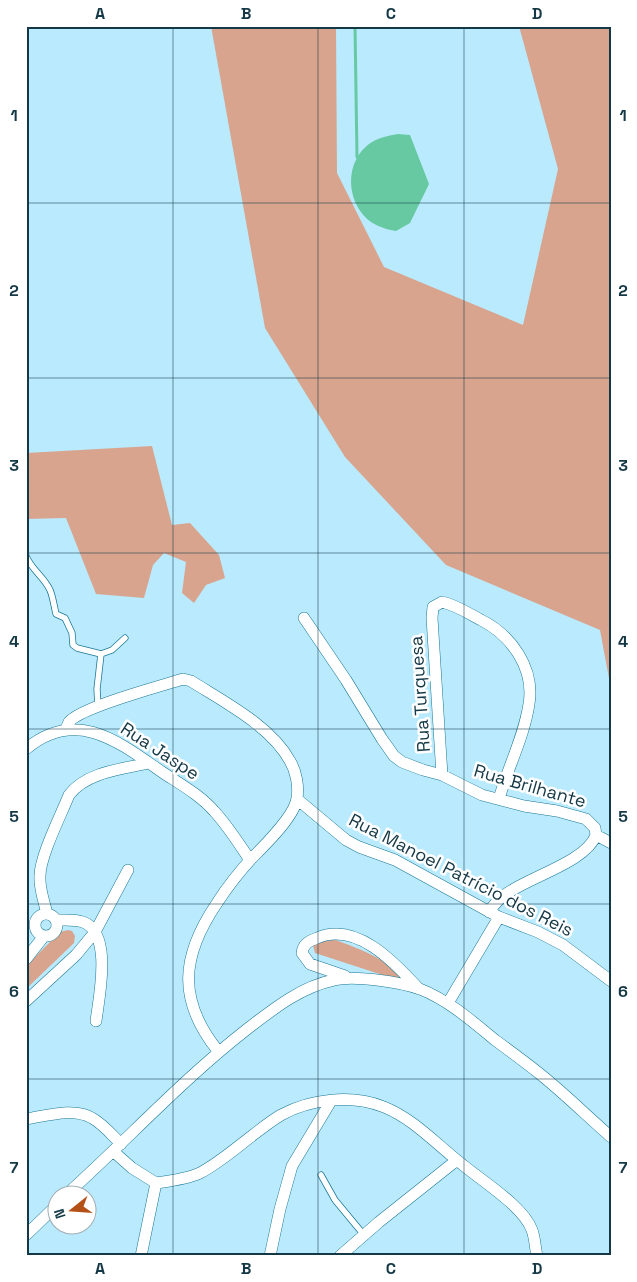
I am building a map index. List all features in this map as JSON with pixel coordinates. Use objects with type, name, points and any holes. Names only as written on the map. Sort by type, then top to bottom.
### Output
[{"type":"street","name":"Rua Turquesa","points":[[442,775],[432,610],[438,603],[448,603],[501,632],[515,647],[524,665],[529,684],[530,702],[524,728],[506,773],[499,799]]},
{"type":"street","name":"Rua Brilhante","points":[[304,618],[346,680],[382,739],[394,756],[402,762],[442,775],[482,795],[586,819],[595,828],[596,835]]},
{"type":"street","points":[[66,729],[69,722],[77,716],[98,706],[183,679],[191,681],[270,735],[283,750],[294,770],[297,799],[290,814],[280,828],[232,879],[208,916],[192,949],[189,966],[190,996],[196,1016],[205,1034],[218,1051]]},
{"type":"street","name":"Rua Jaspe","points":[[26,749],[34,742],[66,729],[93,732],[113,739],[196,795],[214,810],[250,860]]},
{"type":"street","points":[[35,932],[51,935],[56,930],[40,886],[39,874],[43,859],[69,795],[85,780],[149,763]]},
{"type":"street","name":"Rua Manoel Patrício dos Reis","points":[[297,799],[346,840],[408,867],[494,914],[538,932],[563,945],[611,981]]},
{"type":"street","points":[[448,1003],[502,896],[549,872],[590,846],[596,835],[611,843]]},
{"type":"street","points":[[26,1001],[76,955],[95,932],[128,870]]},
{"type":"street","points":[[26,960],[35,932],[37,918],[51,917],[85,922],[95,932],[100,942],[102,964],[96,1021]]},
{"type":"street","points":[[348,978],[310,964],[302,953],[304,946],[321,936],[332,934],[348,936],[380,951],[396,963],[419,989]]},
{"type":"street","points":[[79,1184],[218,1051],[265,1015],[290,998],[314,986],[348,978],[381,981],[419,989],[448,1003],[540,1074],[611,1137]]},
{"type":"street","points":[[26,1119],[70,1113],[82,1114],[95,1120],[132,1168],[156,1184],[200,1173],[280,1116],[312,1103],[354,1100],[369,1102],[385,1107],[410,1122],[498,1192],[524,1218],[531,1228],[537,1256]]},
{"type":"street","points":[[270,1256],[292,1166],[331,1101]]},
{"type":"street","points":[[340,1256],[457,1160]]},
{"type":"street","points":[[140,1256],[156,1184]]},
{"type":"street","points":[[26,1235],[48,1214]]},
{"type":"lane","points":[[26,556],[50,590],[56,614],[65,618],[72,633],[73,645],[77,648],[101,654],[112,650],[125,638]]},
{"type":"lane","points":[[98,706],[97,689],[101,654]]},
{"type":"lane","points":[[321,1176],[335,1200],[364,1235]]},
{"type":"shaded area","points":[[211,26],[336,26],[337,173],[384,267],[523,325],[558,169],[519,26],[611,26],[611,689],[600,630],[446,565],[345,457],[265,328]]},
{"type":"shaded area","points":[[410,135],[429,184],[410,223],[396,231],[381,227],[370,221],[361,212],[355,201],[351,177],[360,153],[369,144],[386,136]]},
{"type":"shaded area","points":[[152,446],[172,525],[190,523],[219,555],[225,578],[206,585],[194,603],[182,593],[186,562],[164,553],[153,565],[144,598],[96,594],[66,518],[26,519],[26,453]]},
{"type":"shaded area","points":[[72,931],[75,936],[74,943],[26,989],[26,966],[60,932]]},
{"type":"shaded area","points":[[336,940],[366,952],[384,962],[393,968],[407,983],[315,953],[313,945],[323,941]]},
{"type":"waterway","points":[[355,26],[357,157]]}]
